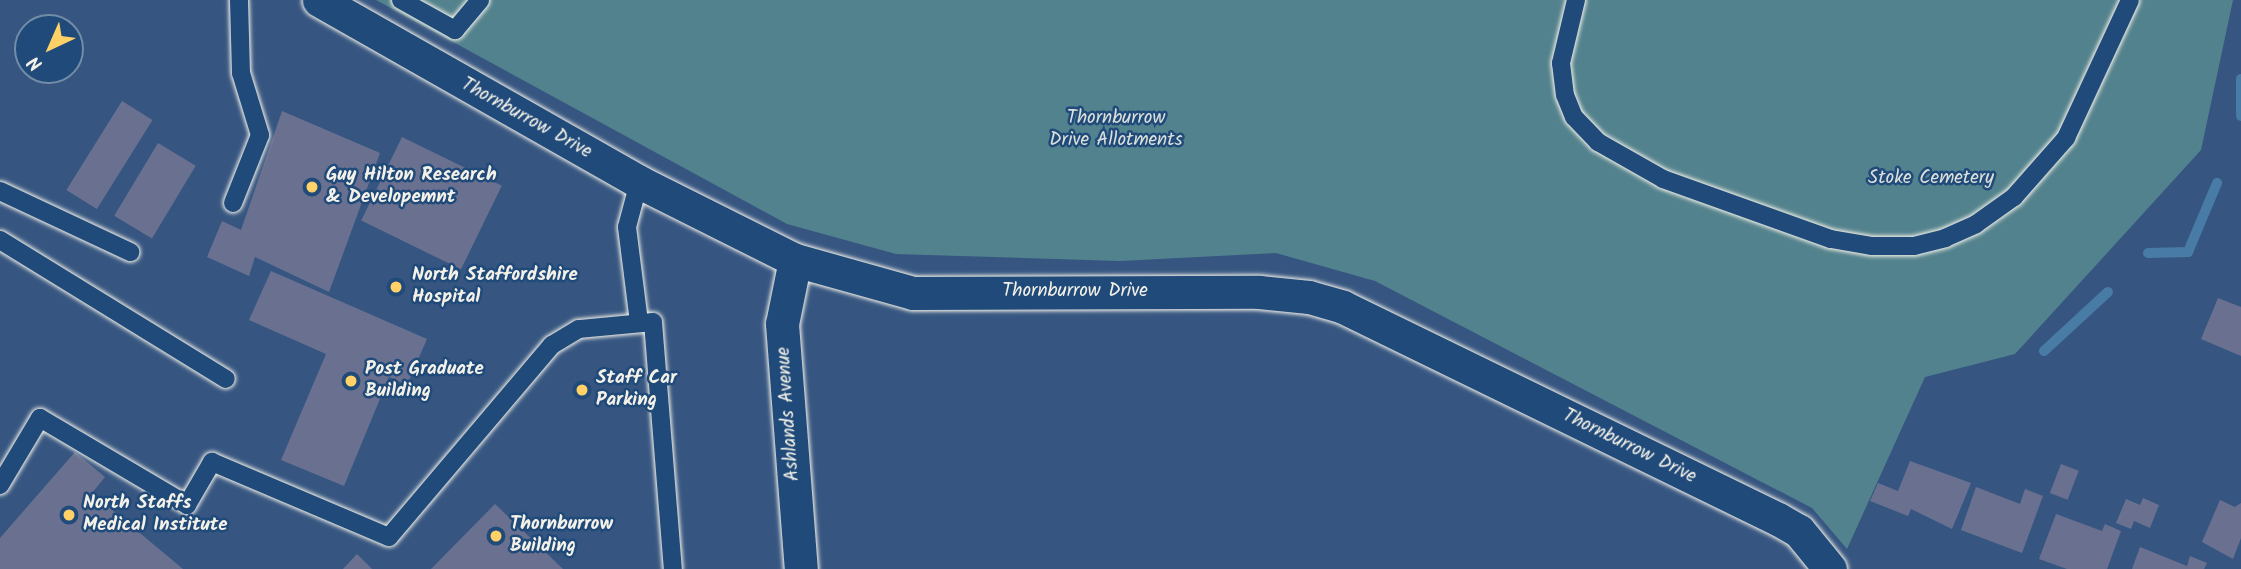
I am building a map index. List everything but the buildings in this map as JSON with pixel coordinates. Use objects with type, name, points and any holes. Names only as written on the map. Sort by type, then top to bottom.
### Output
[{"type":"street","name":"Thornburrow Drive","points":[[319,0],[639,182],[795,260],[913,293],[1259,292],[1309,297],[1343,307],[1778,519],[1799,531],[1830,569]]},
{"type":"street","name":"Ashlands Avenue","points":[[795,260],[782,324],[801,569]]},
{"type":"lane","points":[[233,203],[260,135],[241,73],[239,0]]},
{"type":"lane","points":[[401,0],[455,30],[480,0]]},
{"type":"lane","points":[[1576,0],[1562,64],[1565,95],[1574,117],[1598,142],[1663,179],[1831,239],[1872,246],[1914,246],[1945,238],[1976,224],[2014,197],[2066,138],[2130,0]]},
{"type":"lane","points":[[639,182],[627,227],[639,322]]},
{"type":"lane","points":[[0,191],[130,252]]},
{"type":"lane","points":[[0,240],[226,379]]},
{"type":"lane","points":[[0,485],[40,418],[187,505],[212,462],[389,537],[552,345],[579,329],[653,322],[673,569]]},
{"type":"green space","points":[[376,0],[2233,0],[2201,150],[2015,354],[1925,377],[1847,549],[1812,508],[1375,281],[1276,253],[1120,261],[896,254],[787,224]]},
{"type":"waterway","points":[[2241,79],[2241,116]]},
{"type":"waterway","points":[[2148,253],[2188,252],[2217,183]]},
{"type":"waterway","points":[[2044,351],[2108,292]]},
{"type":"place","name":"Guy Hilton Research & Developemnt","points":[[312,187]]},
{"type":"place","name":"North Staffordshire Hospital","points":[[396,287]]},
{"type":"place","name":"Post Graduate Building","points":[[351,381]]},
{"type":"place","name":"Staff Car Parking","points":[[582,390]]},
{"type":"place","name":"North Staffs Medical Institute","points":[[69,515]]},
{"type":"place","name":"Thornburrow Building","points":[[496,536]]},
{"type":"park label","name":"Thornburrow Drive Allotments","points":[[1116,130]]},
{"type":"park label","name":"Stoke Cemetery","points":[[1931,179]]}]
